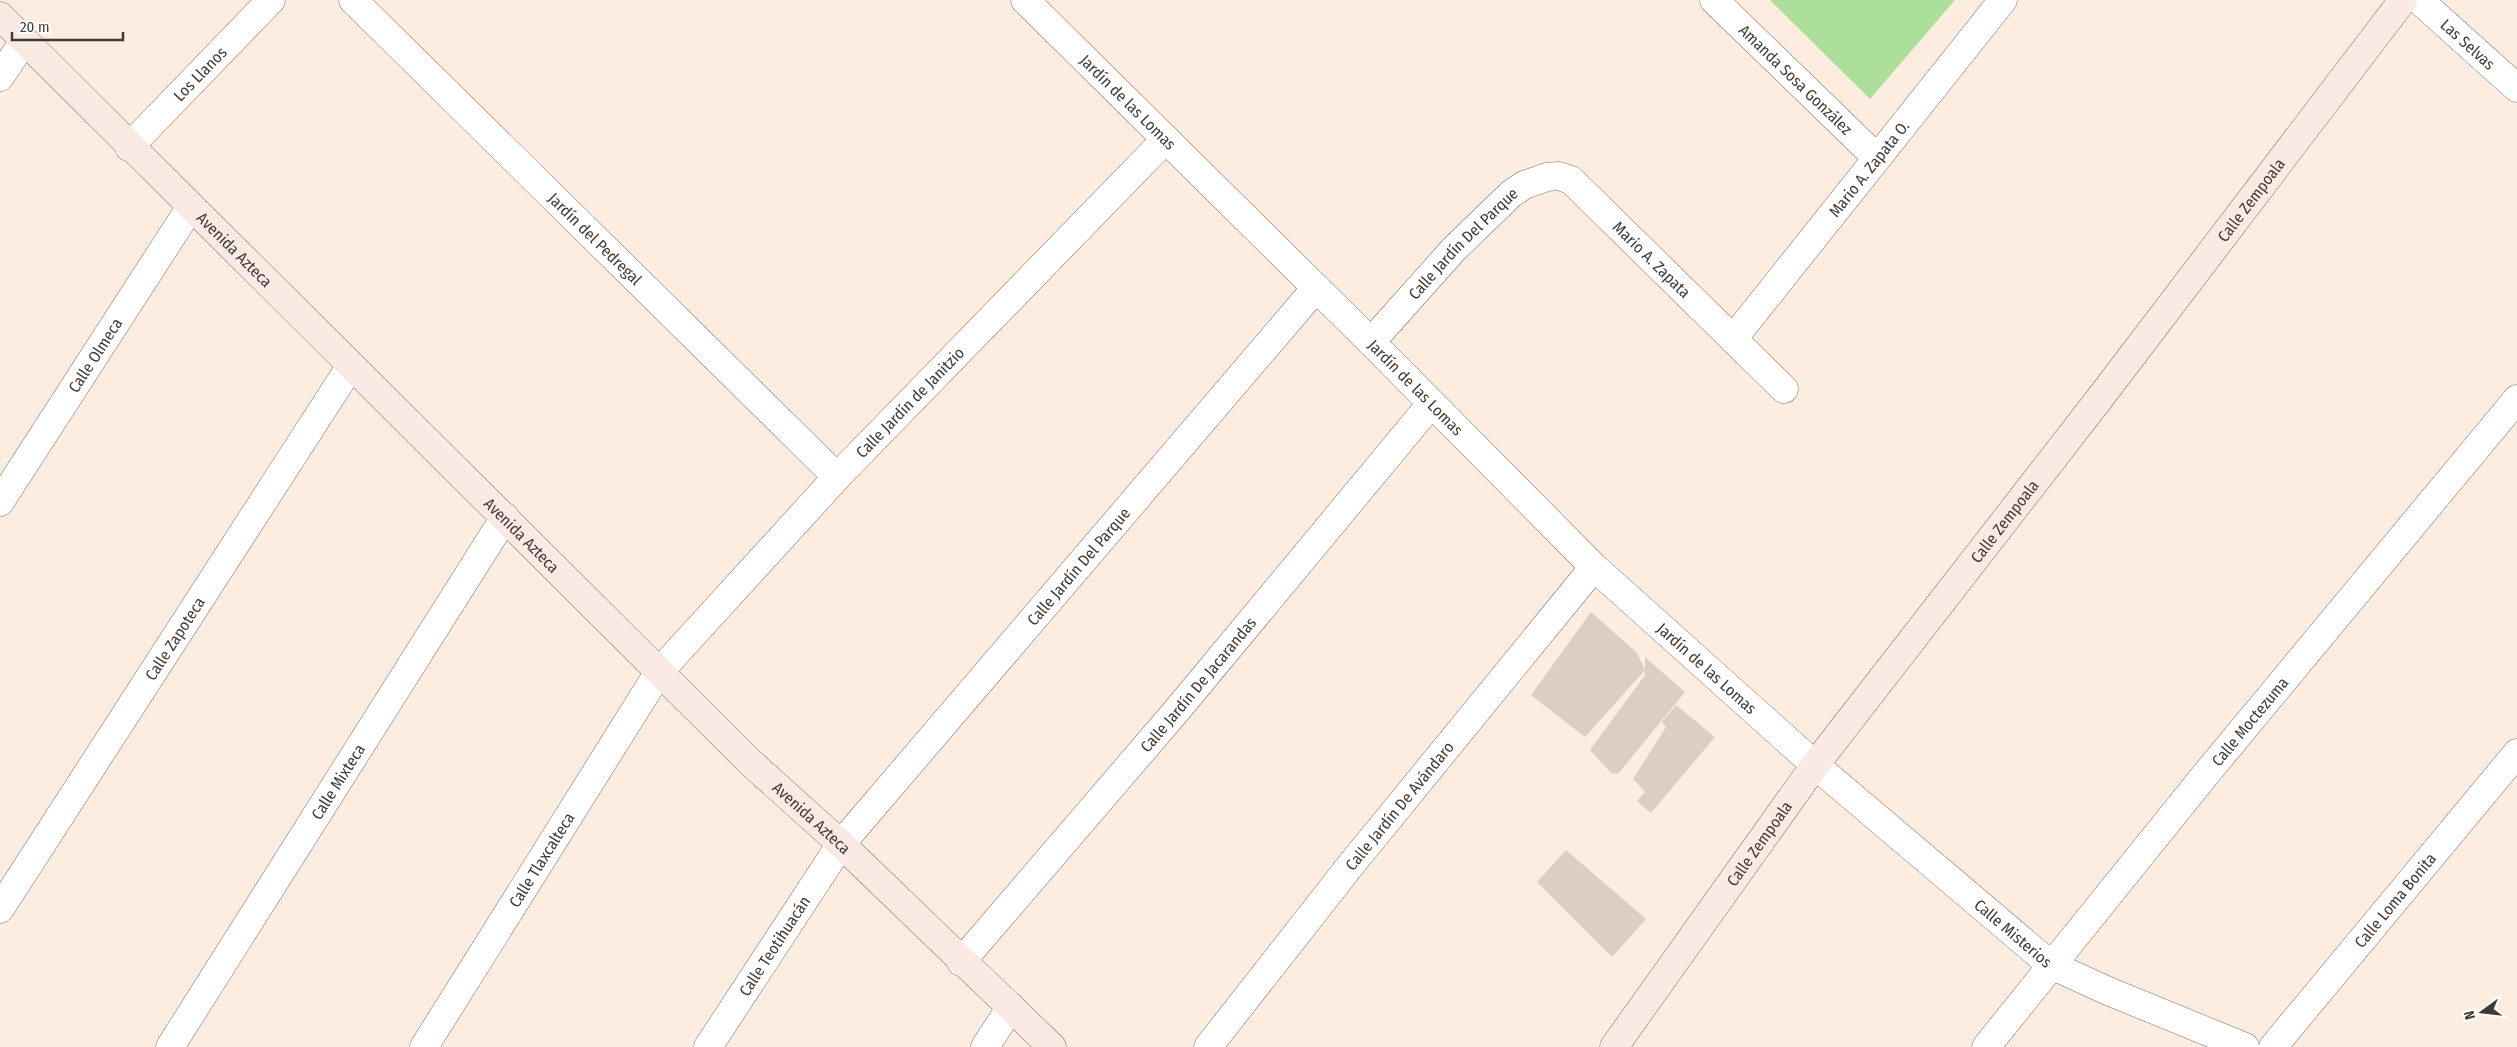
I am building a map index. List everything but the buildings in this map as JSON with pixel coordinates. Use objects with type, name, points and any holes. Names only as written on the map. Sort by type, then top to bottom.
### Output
[{"type":"street","name":"Los Llanos","points":[[129,147],[271,0]]},
{"type":"street","name":"Jardín del Pedregal","points":[[353,0],[837,477]]},
{"type":"street","name":"Jardín de las Lomas","points":[[1025,0],[1371,342],[1594,567],[1815,765]]},
{"type":"street","name":"Amanda Sosa González","points":[[1714,0],[1877,158]]},
{"type":"street","name":"Mario A. Zapata O.","points":[[1733,339],[2004,0]]},
{"type":"street","name":"Calle Zempoala","points":[[1614,1047],[1815,765],[2100,398],[2403,0]]},
{"type":"street","name":"Las Selvas","points":[[2419,0],[2517,88]]},
{"type":"street","name":"Avenida Azteca","points":[[0,16],[190,208],[505,517],[750,762],[841,844],[961,962],[1052,1047]]},
{"type":"street","points":[[0,77],[24,41]]},
{"type":"street","name":"Calle Jardín de Janitzio","points":[[659,672],[837,477],[1166,139]]},
{"type":"street","name":"Calle Jardín Del Parque","points":[[1371,342],[1454,250],[1511,194],[1524,185],[1548,177],[1559,176],[1571,180]]},
{"type":"street","name":"Mario A. Zapata","points":[[1571,180],[1784,389]]},
{"type":"street","name":"Calle Olmeca","points":[[0,502],[190,208]]},
{"type":"street","name":"Calle Jardín Del Parque","points":[[841,844],[1316,288]]},
{"type":"street","name":"Calle Zapoteca","points":[[0,909],[350,367]]},
{"type":"street","name":"Calle Moctezuma","points":[[1986,1047],[2517,398]]},
{"type":"street","name":"Calle Jardín De Jacarandas","points":[[961,962],[1178,709],[1431,404]]},
{"type":"street","name":"Calle Mixteca","points":[[170,1047],[505,517]]},
{"type":"street","name":"Calle Jardín De Avándaro","points":[[1208,1047],[1350,866],[1594,567]]},
{"type":"street","name":"Calle Tlaxcalteca","points":[[424,1047],[659,672]]},
{"type":"street","name":"Calle Loma Bonita","points":[[2272,1047],[2517,753]]},
{"type":"street","name":"Calle Misterios","points":[[1815,765],[2052,965],[2108,991],[2245,1047]]},
{"type":"street","name":"Calle Teotihuacán","points":[[708,1047],[841,844]]},
{"type":"street","points":[[985,1047],[1010,1007]]},
{"type":"green space","points":[[1770,0],[1955,0],[1870,99]]}]
